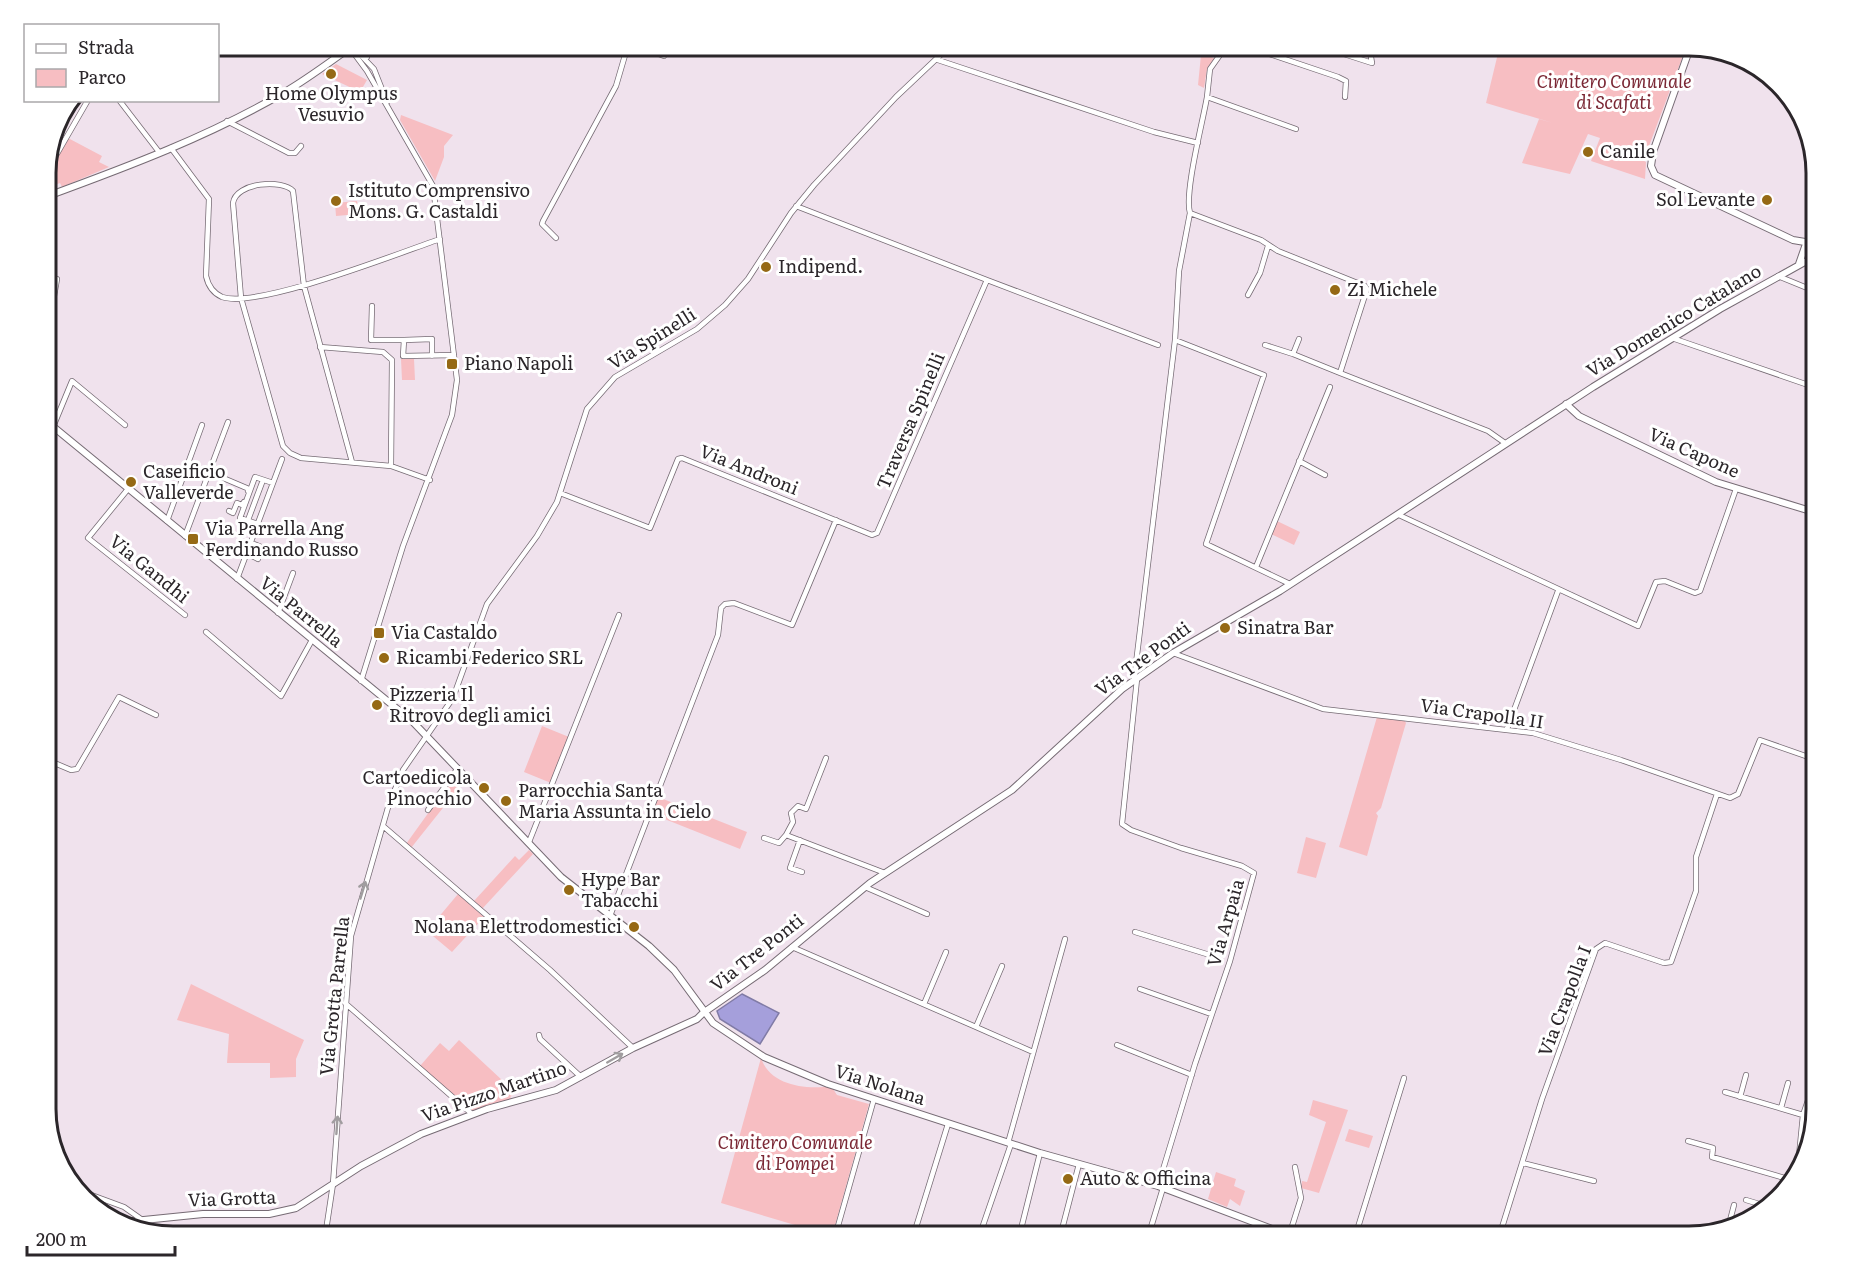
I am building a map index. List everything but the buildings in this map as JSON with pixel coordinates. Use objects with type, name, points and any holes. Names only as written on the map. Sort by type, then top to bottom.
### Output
[{"type":"street","points":[[56,193],[171,147],[227,121],[285,92],[337,56]]},
{"type":"street","points":[[358,56],[433,186],[457,396],[430,480],[403,546],[361,681]]},
{"type":"street","points":[[363,56],[377,73],[389,107]]},
{"type":"street","points":[[366,56],[367,60]]},
{"type":"street","points":[[556,238],[542,224],[543,220],[616,86],[625,56]]},
{"type":"street","name":"Via Spinelli","points":[[427,735],[453,698],[487,604],[537,536],[558,502],[584,417],[595,397],[615,377],[697,329],[725,305],[748,279],[796,206],[896,97],[941,56]]},
{"type":"street","points":[[1136,680],[1175,340],[1179,271],[1190,213],[1188,207],[1210,69],[1219,56]]},
{"type":"street","points":[[1276,56],[1346,81],[1346,97]]},
{"type":"street","points":[[1350,56],[1372,63],[1371,56]]},
{"type":"street","points":[[1687,56],[1653,152],[1653,171],[1664,181],[1806,246],[1804,245],[1798,264]]},
{"type":"street","points":[[938,60],[1154,132],[1198,143]]},
{"type":"street","points":[[1207,97],[1296,129]]},
{"type":"street","points":[[58,153],[87,102]]},
{"type":"street","points":[[121,102],[159,152]]},
{"type":"street","points":[[227,121],[289,153],[295,153],[301,146]]},
{"type":"street","points":[[171,147],[209,199],[206,276],[210,288],[221,296],[241,298],[304,286],[440,239]]},
{"type":"street","points":[[352,462],[304,286],[293,191],[281,184],[244,188],[236,194],[233,203],[241,298],[283,446],[290,453],[301,458],[352,462],[391,465],[430,480]]},
{"type":"street","points":[[796,206],[1158,345]]},
{"type":"street","points":[[1190,213],[1261,240],[1268,246],[1365,286],[1367,289],[1340,373]]},
{"type":"street","points":[[1793,240],[1803,253]]},
{"type":"street","points":[[1248,295],[1260,273],[1268,246]]},
{"type":"street","name":"Via Domenico Catalano","points":[[1566,404],[1806,257]]},
{"type":"street","points":[[1778,276],[1806,287]]},
{"type":"street","name":"Traversa Spinelli","points":[[836,520],[872,535],[878,530],[987,280]]},
{"type":"street","points":[[372,306],[371,340],[432,339],[432,356]]},
{"type":"street","points":[[1672,338],[1806,384]]},
{"type":"street","points":[[1293,354],[1299,339]]},
{"type":"street","points":[[404,340],[403,356],[454,355]]},
{"type":"street","points":[[1175,340],[1264,375],[1206,541],[1208,547],[1290,584]]},
{"type":"street","points":[[1265,345],[1488,431],[1505,443]]},
{"type":"street","points":[[320,347],[383,352],[392,360],[391,465]]},
{"type":"street","points":[[56,420],[72,381],[124,425]]},
{"type":"street","points":[[1256,567],[1330,387]]},
{"type":"street","name":"Via Tre Ponti","points":[[703,1013],[765,970],[865,887],[1012,790],[1122,689],[1173,653],[1290,584],[1399,515],[1566,404]]},
{"type":"street","name":"Via Capone","points":[[1566,404],[1576,415],[1709,479],[1806,510]]},
{"type":"street","points":[[185,536],[228,422]]},
{"type":"street","points":[[167,521],[202,425]]},
{"type":"street","name":"Via Parrella","points":[[56,429],[427,735]]},
{"type":"street","name":"Via Androni","points":[[560,493],[650,528],[678,459],[682,458],[836,520]]},
{"type":"street","points":[[237,579],[282,459]]},
{"type":"street","points":[[1299,461],[1325,475]]},
{"type":"street","points":[[209,472],[249,489],[243,505],[237,503],[233,513],[229,511]]},
{"type":"street","points":[[258,524],[248,520],[263,480],[273,483]]},
{"type":"street","name":"Via Gandhi","points":[[128,489],[88,538],[185,615]]},
{"type":"street","points":[[1399,515],[1635,627],[1640,624],[1656,582],[1665,581],[1698,593],[1736,489]]},
{"type":"street","points":[[610,916],[718,635],[721,608],[725,604],[734,603],[792,625],[836,520]]},
{"type":"street","points":[[258,559],[250,555],[254,544],[272,551]]},
{"type":"street","points":[[278,612],[292,573]]},
{"type":"street","points":[[1507,729],[1558,591]]},
{"type":"street","points":[[529,842],[619,615]]},
{"type":"street","points":[[206,632],[281,696],[312,640]]},
{"type":"street","name":"Via Crapolla II","points":[[1173,653],[1323,709],[1543,735],[1717,794]]},
{"type":"street","name":"Via Arpaia","points":[[1136,680],[1121,821],[1131,830],[1242,866],[1254,873],[1230,961],[1192,1075],[1151,1226]]},
{"type":"street","points":[[56,764],[71,770],[77,769],[119,697],[156,715]]},
{"type":"street","name":"Via Nolana","points":[[427,735],[561,877],[649,946],[674,970],[703,1013],[713,1023],[764,1057],[828,1084],[1040,1153],[1160,1187],[1263,1226]]},
{"type":"street","name":"Via Grotta Parrella","points":[[327,1226],[333,1184],[345,1003],[353,928],[382,826],[403,770],[427,735]]},
{"type":"street","points":[[1717,794],[1730,798],[1738,794],[1760,740],[1806,756]]},
{"type":"street","points":[[764,838],[779,843],[786,835],[793,822],[791,813],[798,806],[806,809],[826,758]]},
{"type":"street","points":[[428,810],[458,768]]},
{"type":"street","name":"Via Crapolla I","points":[[1503,1226],[1542,1099],[1596,949],[1605,943],[1664,963],[1674,958],[1696,891],[1696,857],[1717,794]]},
{"type":"street","points":[[382,826],[550,970],[633,1048]]},
{"type":"street","points":[[786,835],[885,873]]},
{"type":"street","points":[[800,840],[790,868],[802,872]]},
{"type":"street","points":[[865,887],[927,914]]},
{"type":"street","points":[[1135,932],[1213,956]]},
{"type":"street","points":[[983,1226],[1009,1143],[1065,939]]},
{"type":"street","points":[[792,947],[1033,1052]]},
{"type":"street","points":[[924,1004],[946,952]]},
{"type":"street","points":[[1222,958],[1230,961]]},
{"type":"street","points":[[976,1027],[1002,966]]},
{"type":"street","points":[[1140,989],[1211,1014]]},
{"type":"street","points":[[345,1003],[472,1114]]},
{"type":"street","name":"Via Pizzo Martino","points":[[333,1184],[421,1134],[472,1114],[556,1089],[633,1048],[698,1019],[703,1013]]},
{"type":"street","points":[[539,1035],[540,1039],[581,1077]]},
{"type":"street","points":[[1117,1045],[1192,1075]]},
{"type":"street","points":[[1740,1097],[1746,1075]]},
{"type":"street","points":[[1358,1226],[1404,1078]]},
{"type":"street","points":[[1781,1108],[1788,1083]]},
{"type":"street","points":[[1725,1092],[1803,1115]]},
{"type":"street","points":[[838,1226],[874,1099]]},
{"type":"street","points":[[1802,1142],[1803,1115],[1806,1108]]},
{"type":"street","points":[[916,1226],[948,1124]]},
{"type":"street","points":[[1688,1141],[1713,1148],[1712,1157],[1784,1178]]},
{"type":"street","points":[[1022,1226],[1040,1153]]},
{"type":"street","points":[[1523,1163],[1594,1182]]},
{"type":"street","points":[[1063,1226],[1078,1164]]},
{"type":"street","points":[[1292,1226],[1301,1198],[1295,1167]]},
{"type":"street","name":"Via Grotta","points":[[134,1220],[231,1213],[279,1213],[296,1208],[326,1191],[333,1184]]},
{"type":"street","points":[[94,1196],[124,1208],[141,1219]]},
{"type":"street","points":[[1746,1200],[1758,1204]]},
{"type":"street","points":[[1730,1219],[1734,1205]]},
{"type":"green space","points":[[1201,56],[1212,56],[1215,59],[1207,69],[1204,88],[1198,85]]},
{"type":"green space","name":"Cimitero Comunale di Scafati","points":[[1497,56],[1683,56],[1646,154],[1639,158],[1646,162],[1645,179],[1591,161],[1600,138],[1588,134],[1570,174],[1522,163],[1539,119],[1553,123],[1486,103]]},
{"type":"green space","points":[[336,64],[367,80],[360,92],[322,74]]},
{"type":"green space","points":[[401,115],[453,135],[444,146],[444,157],[435,181],[400,120]]},
{"type":"green space","points":[[68,138],[102,156],[99,162],[109,167],[62,187],[60,183],[56,185],[57,158]]},
{"type":"green space","points":[[357,201],[359,214],[336,216],[335,203]]},
{"type":"green space","points":[[401,359],[414,359],[415,380],[402,380]]},
{"type":"green space","points":[[1277,521],[1300,532],[1294,545],[1271,534]]},
{"type":"green space","points":[[1377,717],[1404,720],[1406,723],[1381,808],[1376,813],[1378,816],[1367,856],[1339,847]]},
{"type":"green space","points":[[542,726],[569,737],[551,783],[524,772]]},
{"type":"green space","points":[[457,773],[463,779],[458,789],[411,848],[406,844]]},
{"type":"green space","points":[[658,797],[747,832],[740,849],[652,814]]},
{"type":"green space","points":[[1306,837],[1326,843],[1316,878],[1297,873]]},
{"type":"green space","points":[[529,850],[533,854],[482,909],[474,901],[515,856],[519,860]]},
{"type":"green space","points":[[458,894],[484,917],[452,952],[427,931]]},
{"type":"green space","points":[[191,984],[304,1040],[296,1059],[296,1077],[270,1078],[270,1063],[227,1063],[229,1034],[177,1020]]},
{"type":"green space","points":[[459,1040],[516,1093],[510,1097],[513,1100],[472,1111],[420,1066],[440,1043],[449,1051]]},
{"type":"green space","name":"Cimitero Comunale di Pompei","points":[[761,1058],[772,1074],[780,1080],[800,1086],[831,1086],[837,1095],[869,1104],[835,1226],[798,1226],[721,1203]]},
{"type":"green space","points":[[1313,1100],[1348,1110],[1319,1193],[1301,1188],[1302,1181],[1307,1182],[1326,1122],[1309,1115]]},
{"type":"green space","points":[[1349,1129],[1373,1136],[1369,1148],[1345,1141]]},
{"type":"green space","points":[[1216,1172],[1236,1179],[1234,1186],[1245,1191],[1240,1206],[1230,1199],[1227,1207],[1208,1199]]},
{"type":"shaded area","points":[[742,994],[779,1013],[760,1044],[720,1019],[717,1011]]},
{"type":"tunnel","points":[[1213,956],[1222,959]]},
{"type":"place","name":"Home Olympus Vesuvio","points":[[331,74]]},
{"type":"place","name":"Canile","points":[[1588,152]]},
{"type":"place","name":"Sol Levante","points":[[1767,200]]},
{"type":"place","name":"Istituto Comprensivo Mons. G. Castaldi","points":[[336,201]]},
{"type":"place","name":"Indipend.","points":[[766,267]]},
{"type":"place","name":"Zi Michele","points":[[1335,290]]},
{"type":"place","name":"Piano Napoli","points":[[452,364]]},
{"type":"place","name":"Caseificio Valleverde","points":[[131,482]]},
{"type":"place","name":"Via Parrella Ang Ferdinando Russo","points":[[193,539]]},
{"type":"place","name":"Sinatra Bar","points":[[1225,628]]},
{"type":"place","name":"Via Castaldo","points":[[379,633]]},
{"type":"place","name":"Ricambi Federico SRL","points":[[384,658]]},
{"type":"place","name":"Pizzeria Il Ritrovo degli amici","points":[[377,705]]},
{"type":"place","name":"Cartoedicola Pinocchio","points":[[484,788]]},
{"type":"place","name":"Parrocchia Santa Maria Assunta in Cielo","points":[[506,801]]},
{"type":"place","name":"Hype Bar Tabacchi","points":[[569,890]]},
{"type":"place","name":"Nolana Elettrodomestici","points":[[634,927]]},
{"type":"place","name":"Auto & Officina","points":[[1068,1179]]}]
